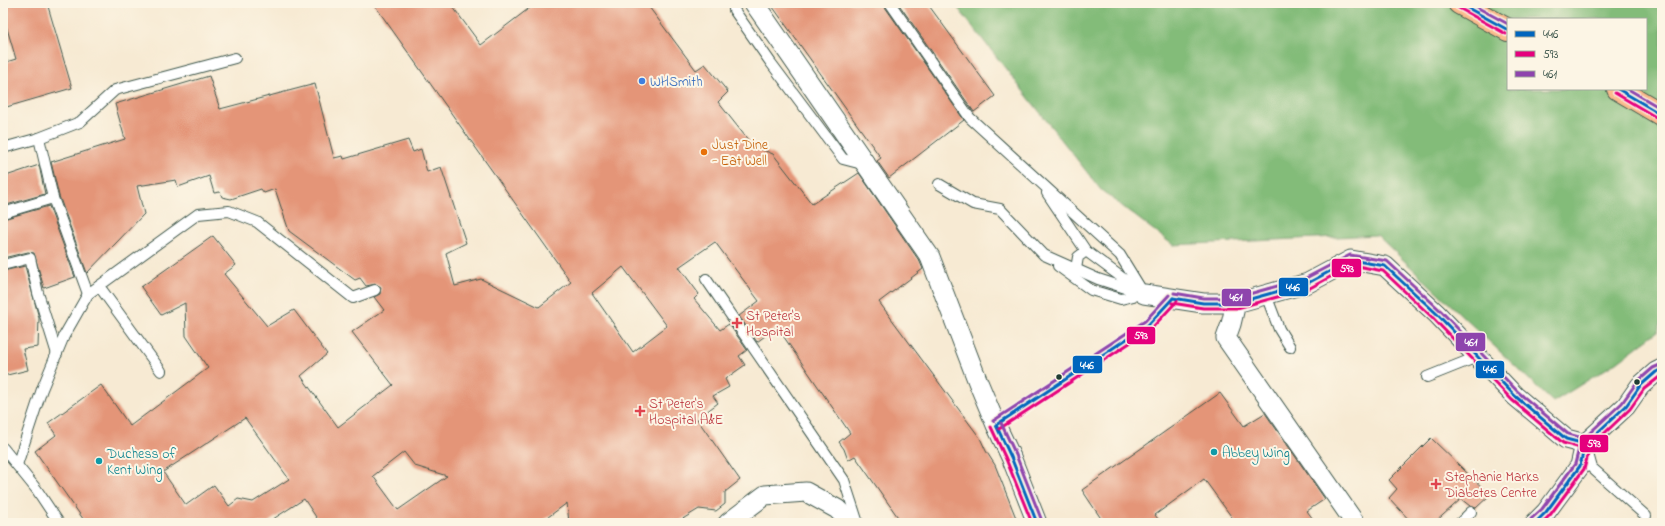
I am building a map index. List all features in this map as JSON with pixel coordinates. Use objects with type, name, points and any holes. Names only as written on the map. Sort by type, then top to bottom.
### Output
[{"type":"main road","points":[[1459,3],[1507,29]]},
{"type":"main road","points":[[1620,90],[1662,115]]},
{"type":"main road","points":[[1639,90],[1662,98]]},
{"type":"street","points":[[754,3],[930,257],[975,377],[1011,457],[1037,523]]},
{"type":"street","points":[[1144,294],[1203,303],[1236,303],[1308,283],[1351,260],[1385,266],[1437,314],[1515,396],[1566,439],[1585,444]]},
{"type":"street","points":[[1236,303],[1226,338],[1355,523]]},
{"type":"street","points":[[1535,523],[1546,512],[1580,466],[1585,444],[1626,406],[1640,386],[1656,372],[1662,369]]},
{"type":"street","points":[[728,523],[765,494],[806,492],[837,509],[851,523]]},
{"type":"lane","points":[[734,3],[734,10],[771,63],[843,159],[866,165]]},
{"type":"lane","points":[[890,3],[970,118],[1120,255],[1144,294]]},
{"type":"lane","points":[[3,148],[39,138],[80,122],[115,90],[235,58]]},
{"type":"lane","points":[[39,138],[53,198],[88,294]]},
{"type":"lane","points":[[1039,181],[1086,251],[1144,294]]},
{"type":"lane","points":[[940,184],[973,204],[1000,209],[1044,255],[1091,290],[1121,299],[1144,294]]},
{"type":"lane","points":[[3,213],[53,198]]},
{"type":"lane","points":[[17,465],[42,389],[64,336],[88,294],[198,214],[229,211],[257,222],[353,298],[375,290]]},
{"type":"lane","points":[[1076,269],[1078,257],[1086,251]]},
{"type":"lane","points":[[1044,255],[1098,279],[1144,294]]},
{"type":"lane","points":[[3,265],[30,258],[38,293],[57,354]]},
{"type":"lane","points":[[706,279],[844,480],[858,523]]},
{"type":"lane","points":[[99,286],[161,370]]},
{"type":"lane","points":[[1266,295],[1279,329],[1290,347]]},
{"type":"lane","points":[[996,425],[1148,325],[1173,298]]},
{"type":"lane","points":[[1427,377],[1477,357]]},
{"type":"lane","points":[[1585,444],[1592,468],[1646,516]]},
{"type":"lane","points":[[3,448],[37,490],[59,523]]},
{"type":"lane","points":[[1460,523],[1471,512]]},
{"type":"green space","points":[[954,3],[1662,3],[1662,320],[1658,331],[1617,362],[1553,402],[1377,235],[1173,245],[1101,190]]},
{"type":"building","points":[[3,3],[47,3],[72,88],[3,108],[3,63],[16,59],[3,15]]},
{"type":"building","points":[[373,3],[450,3],[481,45],[536,3],[646,3],[696,70],[705,64],[728,92],[718,102],[753,146],[773,154],[812,204],[859,173],[920,262],[923,269],[879,302],[980,438],[995,465],[1018,523],[902,523],[855,456],[848,460],[844,449],[839,442],[850,433],[777,327],[757,342],[739,316],[759,301],[715,242],[679,267],[699,294],[694,299],[720,330],[729,324],[747,350],[739,356],[745,365],[725,379],[729,387],[713,396],[718,403],[697,419],[740,480],[725,492],[725,504],[716,511],[699,509],[676,523],[569,523],[567,503],[540,523],[320,523],[304,499],[267,523],[86,523],[35,451],[56,435],[48,423],[101,385],[130,426],[208,368],[186,336],[185,303],[161,315],[141,287],[213,236],[236,265],[224,274],[267,326],[294,310],[327,354],[301,376],[338,427],[393,385],[352,332],[384,310],[374,297],[380,294],[381,287],[376,284],[366,286],[360,278],[355,280],[289,231],[275,189],[264,193],[261,189],[231,199],[222,197],[220,192],[214,193],[209,176],[178,187],[176,180],[137,186],[144,214],[87,273],[59,196],[51,162],[125,139],[115,104],[209,76],[220,109],[315,84],[334,158],[343,156],[344,159],[408,140],[413,152],[421,149],[427,172],[441,167],[466,243],[446,253],[455,286],[481,279],[539,307],[571,282]],"holes":[[[623,267],[667,326],[633,352],[592,293]],[[245,418],[289,479],[253,502],[238,499],[229,506],[214,485],[186,505],[163,472]],[[404,452],[415,466],[447,476],[398,510],[373,476]]]},
{"type":"building","points":[[770,3],[884,3],[885,7],[964,120],[889,178],[877,161],[881,158]]},
{"type":"building","points":[[898,3],[927,3],[995,96],[974,112]]},
{"type":"building","points":[[39,165],[45,194],[3,206],[3,177]]},
{"type":"building","points":[[49,206],[75,277],[44,288],[34,253],[28,252],[3,258],[3,219]]},
{"type":"building","points":[[25,266],[39,318],[38,347],[23,349],[28,370],[3,376],[3,271]]},
{"type":"building","name":"Abbey Wing","points":[[1220,393],[1244,426],[1265,413],[1325,499],[1307,511],[1316,523],[1236,523],[1204,479],[1155,515],[1161,523],[1104,523],[1082,490]]},
{"type":"building","name":"Stephanie Marks Diabetes Centre","points":[[1431,438],[1490,495],[1476,508],[1470,506],[1461,499],[1434,523],[1412,523],[1389,498],[1397,489],[1389,480]]},
{"type":"transit line","name":"446","points":[[1459,3],[1507,29]]},
{"type":"transit line","name":"461","points":[[1469,3],[1507,23]]},
{"type":"transit line","name":"593","points":[[1457,7],[1506,34]]},
{"type":"transit line","name":"446","points":[[1620,90],[1662,115]]},
{"type":"transit line","name":"461","points":[[1630,90],[1662,109]]},
{"type":"transit line","name":"593","points":[[1615,93],[1659,119]]},
{"type":"transit line","name":"461","points":[[1174,293],[1203,298],[1235,298],[1306,278],[1350,255],[1387,261],[1441,311],[1518,392],[1568,434],[1586,439]]},
{"type":"transit line","name":"446","points":[[1173,298],[1203,303],[1236,303],[1308,283],[1351,260],[1385,266],[1437,314],[1515,396],[1566,439],[1585,444]]},
{"type":"transit line","name":"593","points":[[1172,303],[1203,308],[1237,308],[1310,288],[1352,265],[1383,271],[1433,318],[1512,400],[1563,443],[1584,449]]},
{"type":"transit line","name":"461","points":[[993,421],[1145,321],[1169,295]]},
{"type":"transit line","name":"446","points":[[996,425],[1148,325],[1173,298]]},
{"type":"transit line","name":"593","points":[[999,429],[1151,329],[1177,301]]},
{"type":"transit line","name":"461","points":[[1531,519],[1542,509],[1575,464],[1581,441],[1622,403],[1637,382],[1653,368],[1660,365]]},
{"type":"transit line","name":"446","points":[[1535,523],[1546,512],[1580,466],[1585,444],[1626,406],[1640,386],[1656,372],[1662,369]]},
{"type":"transit line","name":"593","points":[[1542,523],[1550,515],[1584,469],[1590,447],[1630,409],[1644,389],[1662,375]]},
{"type":"transit line","name":"461","points":[[1001,423],[1016,455],[1042,521]]},
{"type":"transit line","name":"446","points":[[996,425],[1011,457],[1037,523]]},
{"type":"transit line","name":"593","points":[[991,427],[1006,459],[1032,523]]},
{"type":"place","name":"WHSmith","points":[[642,81]]},
{"type":"place","name":"Just Dine - Eat Well","points":[[704,152]]},
{"type":"place","name":"St Peter's Hospital","points":[[737,323]]},
{"type":"place","name":"St Peter's Hospital A&E","points":[[640,411]]},
{"type":"place","name":"Abbey Wing","points":[[1214,452]]},
{"type":"place","name":"Duchess of Kent Wing","points":[[99,461]]},
{"type":"place","name":"Stephanie Marks Diabetes Centre","points":[[1436,484]]}]
